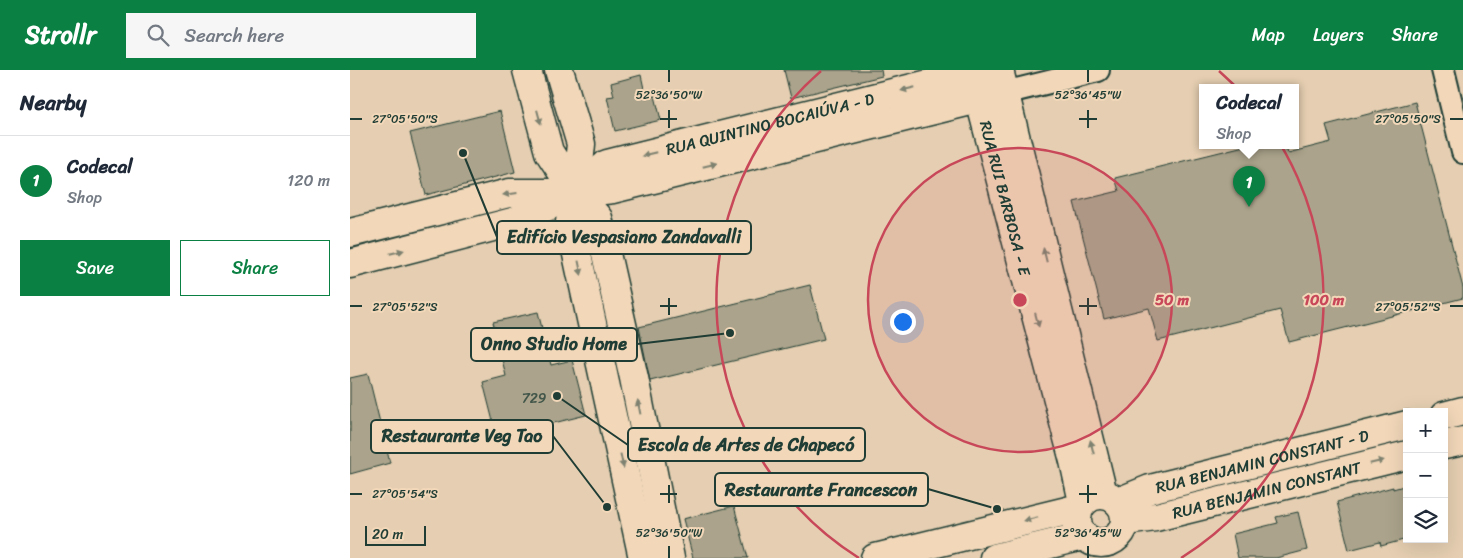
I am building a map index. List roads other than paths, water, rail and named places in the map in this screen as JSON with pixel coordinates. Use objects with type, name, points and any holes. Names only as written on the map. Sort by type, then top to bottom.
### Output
[{"type":"street","points":[[526,70],[549,152],[576,192],[598,218],[634,378],[670,558]]},
{"type":"street","points":[[559,70],[581,144],[576,192],[570,222],[643,558]]},
{"type":"street","name":"RUA QUINTINO BOCAIÚVA - D","points":[[350,233],[509,193],[576,192],[613,189],[985,81],[1098,70]]},
{"type":"street","points":[[1443,70],[1463,152]]},
{"type":"street","name":"RUA RUI BARBOSA - E","points":[[985,81],[1074,461],[1102,526]]},
{"type":"street","name":"RUA QUINTINO BOCAIÚVA - D","points":[[350,264],[516,221],[576,192]]},
{"type":"street","points":[[1448,415],[1463,411]]},
{"type":"street","name":"RUA BENJAMIN CONSTANT - D","points":[[994,558],[1102,526],[1150,489],[1403,426]]},
{"type":"street","points":[[1448,444],[1463,441]]},
{"type":"street","points":[[1308,450],[1314,478]]},
{"type":"street","name":"RUA BENJAMIN CONSTANT","points":[[1102,526],[1156,517],[1403,456]]},
{"type":"street","name":"RUA BENJAMIN CONSTANT - D","points":[[875,558],[1102,526]]},
{"type":"place","name":"Edifício Vespasiano Zandavalli","points":[[463,153]]},
{"type":"place","name":"Codecal","points":[[1249,207]]},
{"type":"place","name":"Onno Studio Home","points":[[730,333]]},
{"type":"place","name":"Escola de Artes de Chapecó","points":[[557,396]]},
{"type":"place","name":"Restaurante Veg Tao","points":[[607,507]]},
{"type":"place","name":"Restaurante Francescon","points":[[997,509]]}]
